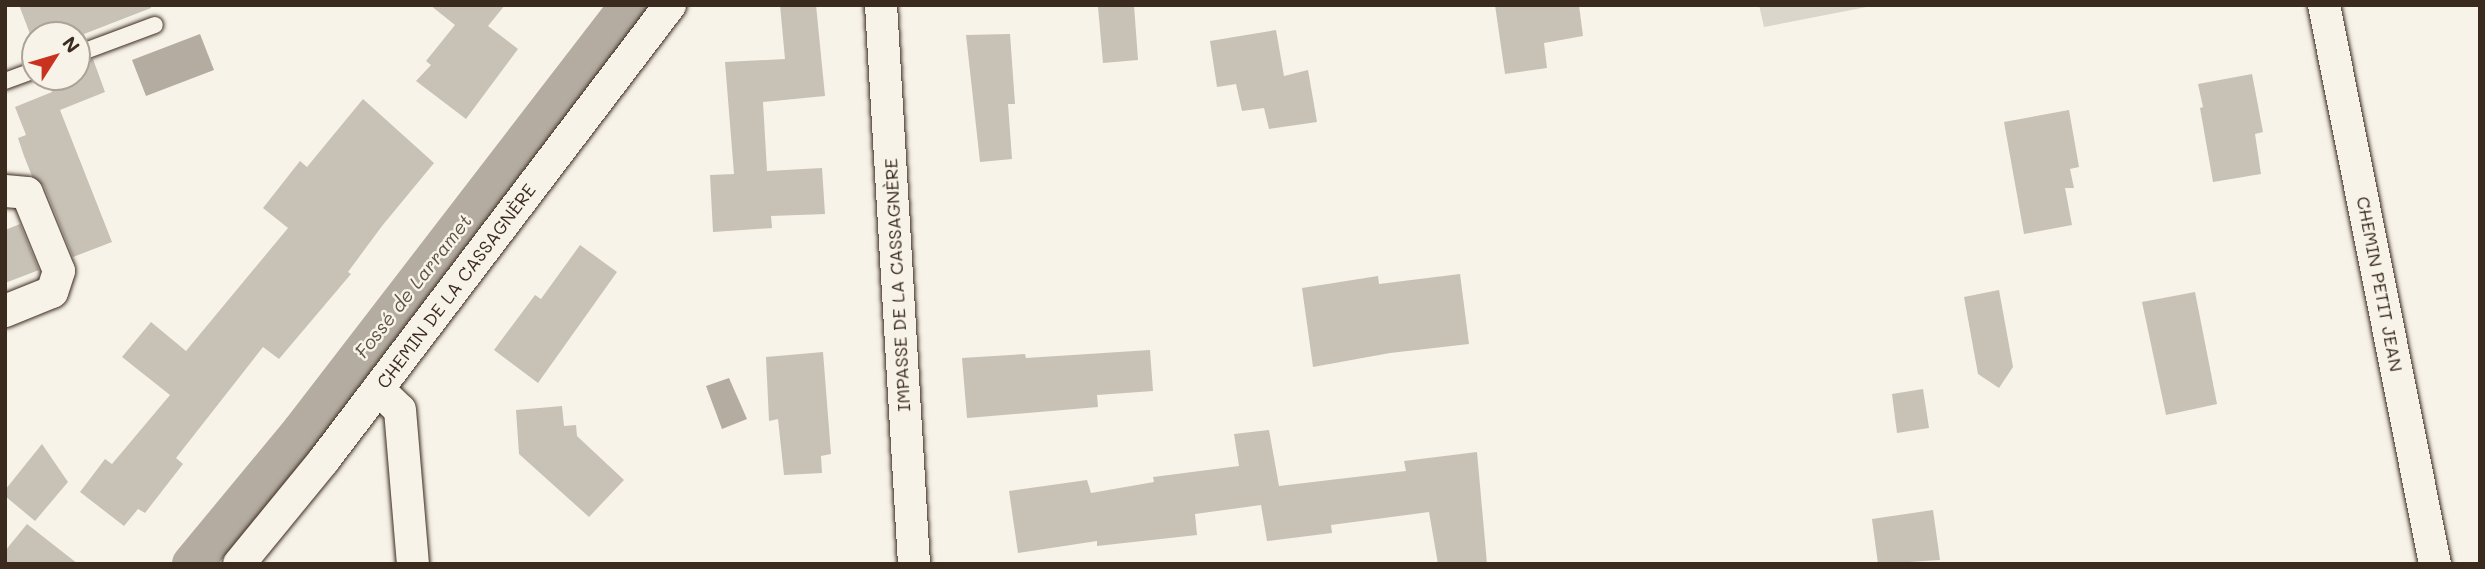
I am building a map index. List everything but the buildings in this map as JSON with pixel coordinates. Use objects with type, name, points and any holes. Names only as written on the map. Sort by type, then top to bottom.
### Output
[{"type":"street","name":"CHEMIN DE LA CASSAGNÈRE","points":[[239,564],[378,389],[670,5]]},
{"type":"street","name":"IMPASSE DE LA CASSAGNÈRE","points":[[881,5],[914,564]]},
{"type":"street","name":"CHEMIN PETIT JEAN","points":[[2324,5],[2435,564]]},
{"type":"street","points":[[5,191],[27,193],[59,271],[52,292],[5,311]]},
{"type":"street","points":[[378,389],[400,410],[413,564]]},
{"type":"lane","points":[[91,49],[155,25]]},
{"type":"shaded area","points":[[1759,5],[1877,5],[1764,27]]},
{"type":"shaded area","points":[[200,34],[214,70],[146,96],[132,60]]},
{"type":"shaded area","points":[[729,378],[747,419],[722,429],[706,386]]},
{"type":"waterway","name":"Fossé de Larramet","points":[[192,564],[302,431],[630,5]]}]
